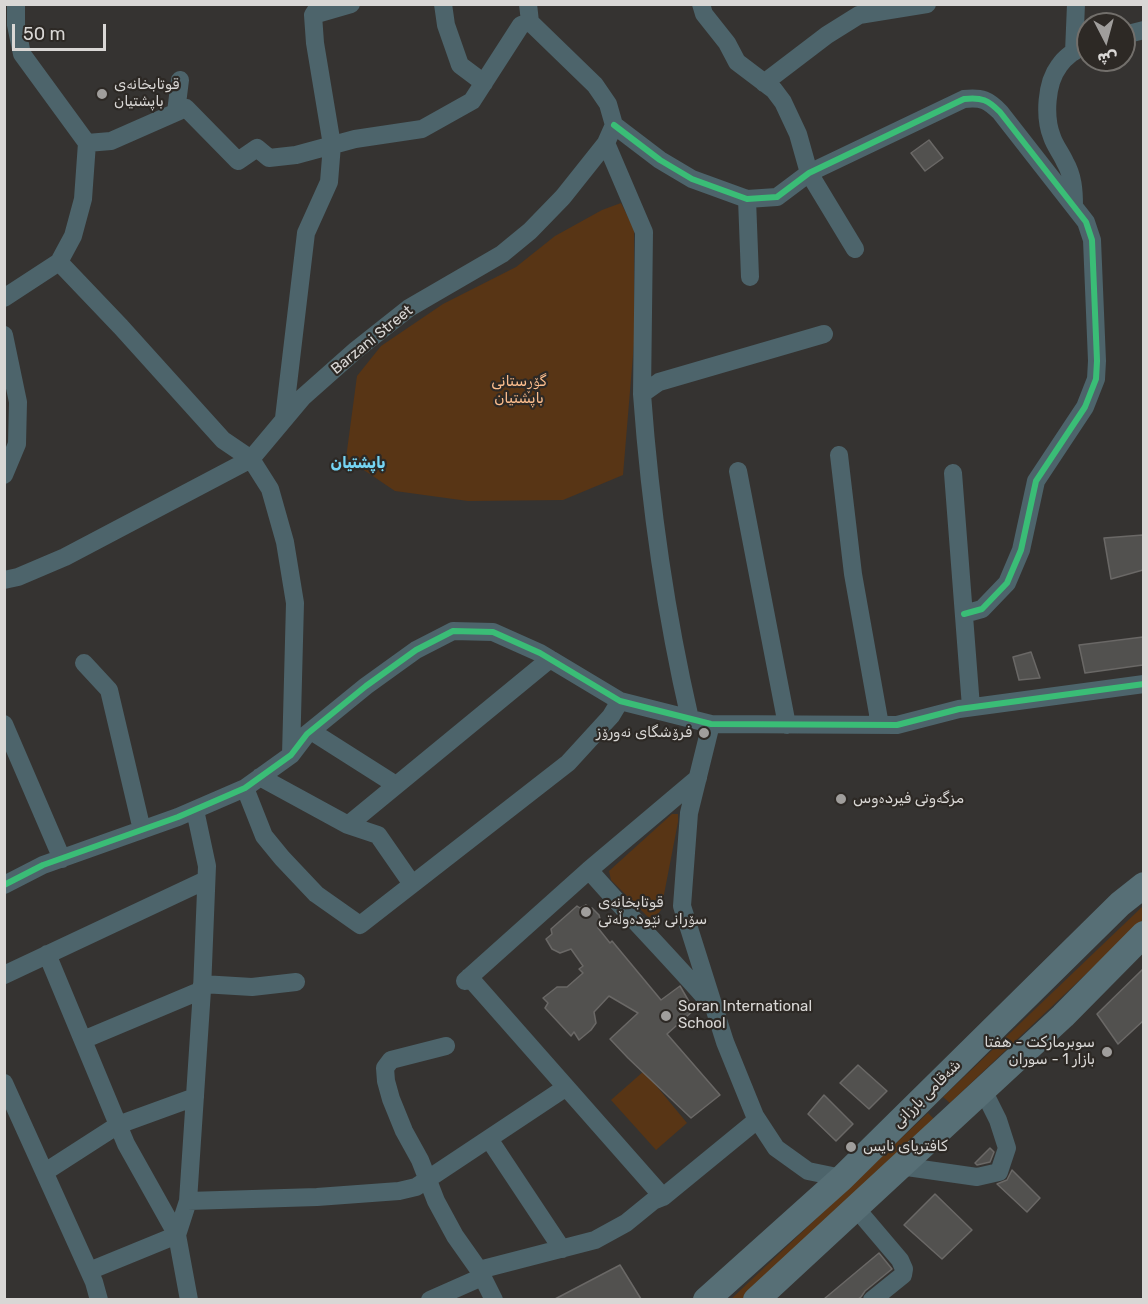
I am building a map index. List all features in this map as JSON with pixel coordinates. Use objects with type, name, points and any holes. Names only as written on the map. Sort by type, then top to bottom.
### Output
[{"type":"highway","name":"شەقامی بارزانی","points":[[706,1299],[842,1178],[1120,903],[1143,885]]},
{"type":"highway","points":[[756,1299],[1063,1016],[1143,933]]},
{"type":"highway","points":[[919,1102],[934,1104],[945,1116],[945,1124]]},
{"type":"street","points":[[4,298],[59,262],[73,236],[83,199],[87,143],[22,54],[16,25],[16,4]]},
{"type":"street","points":[[284,418],[306,233],[329,182],[332,145],[315,43],[316,10],[351,4]]},
{"type":"street","points":[[443,4],[446,25],[460,65],[484,83]]},
{"type":"street","points":[[701,4],[704,14],[727,43],[737,62],[774,90],[783,102],[798,134],[809,173],[855,249]]},
{"type":"street","points":[[764,83],[827,35],[860,15],[927,4]]},
{"type":"street","points":[[87,143],[111,141],[186,108],[238,161],[257,148],[269,158],[296,155],[355,139],[422,129],[472,101],[529,13],[595,85],[608,104],[614,125],[660,160],[692,179],[747,199],[777,197],[809,173],[964,99],[989,101],[1086,222],[1092,240],[1097,361],[1096,379],[1085,406],[1036,481],[1021,550],[1007,583],[982,609],[964,614]]},
{"type":"street","points":[[1074,206],[1074,185],[1051,134],[1048,105],[1051,86],[1058,67],[1076,51]]},
{"type":"street","points":[[176,112],[180,80]]},
{"type":"street","name":"Barzani Street","points":[[4,580],[18,577],[75,552],[251,459],[303,397],[356,350],[409,308],[502,254],[530,231],[563,197],[606,143],[614,125]]},
{"type":"street","points":[[606,143],[644,232],[642,394],[649,480],[661,573],[676,658],[690,719]]},
{"type":"street","points":[[747,199],[750,277]]},
{"type":"street","points":[[59,262],[223,440],[251,459],[270,489],[285,542],[295,603],[291,755]]},
{"type":"street","points":[[642,394],[659,382],[824,334]]},
{"type":"street","points":[[4,335],[18,402],[17,444],[4,475]]},
{"type":"street","points":[[839,455],[853,574],[880,725]]},
{"type":"street","points":[[738,471],[787,725]]},
{"type":"street","points":[[953,473],[971,708]]},
{"type":"street","points":[[4,885],[43,865],[195,810],[252,782],[291,755],[311,731],[366,686],[416,650],[453,631],[493,632],[550,659],[620,701],[711,724],[897,725],[971,708],[1143,684]]},
{"type":"street","points":[[348,825],[550,659]]},
{"type":"street","points":[[84,663],[109,690],[142,830]]},
{"type":"street","points":[[252,782],[264,836],[316,894],[360,925],[568,763],[610,716],[620,701]]},
{"type":"street","points":[[4,724],[62,859]]},
{"type":"street","points":[[711,724],[689,813],[682,906],[725,1042],[757,1120],[776,1148],[808,1171],[842,1178]]},
{"type":"street","points":[[311,731],[396,785]]},
{"type":"street","points":[[663,1197],[467,979],[589,870],[698,778]]},
{"type":"street","points":[[252,782],[378,836],[412,884]]},
{"type":"street","points":[[89,1271],[177,1235],[188,1201],[202,987],[207,866],[195,810]]},
{"type":"street","points":[[589,870],[714,1008]]},
{"type":"street","points":[[4,975],[206,880]]},
{"type":"street","points":[[47,954],[126,1144],[177,1235],[189,1299]]},
{"type":"street","points":[[83,1040],[202,987],[252,987],[296,982]]},
{"type":"street","points":[[446,1046],[391,1060],[386,1068],[386,1081],[391,1099],[436,1202],[455,1236],[481,1273],[494,1299]]},
{"type":"street","points":[[4,1083],[89,1271],[99,1299]]},
{"type":"street","points":[[188,1201],[317,1197],[399,1191],[416,1187],[565,1088]]},
{"type":"street","points":[[900,1166],[977,1177],[999,1172],[1007,1148],[998,1120],[983,1090]]},
{"type":"street","points":[[45,1172],[118,1125],[195,1097]]},
{"type":"street","points":[[430,1299],[481,1273],[595,1240],[626,1223],[653,1201],[663,1197],[757,1120]]},
{"type":"street","points":[[489,1139],[562,1249]]},
{"type":"street","points":[[855,1207],[900,1260],[904,1269],[903,1275],[872,1299]]},
{"type":"green space","name":"گۆڕستانی باپشتیان","points":[[621,203],[634,229],[634,343],[623,475],[563,500],[468,501],[395,491],[346,458],[357,376],[381,346],[443,304],[516,267],[555,236],[602,210]]},
{"type":"green space","points":[[672,814],[678,814],[678,822],[661,910],[652,921],[611,880],[609,871]]},
{"type":"green space","points":[[1143,906],[1143,920],[950,1103],[943,1097]]},
{"type":"green space","points":[[644,1071],[687,1123],[656,1150],[611,1100]]},
{"type":"green space","points":[[928,1113],[935,1120],[745,1299],[730,1300]]},
{"type":"building","points":[[929,140],[943,158],[925,171],[911,153]]},
{"type":"building","points":[[1143,535],[1143,570],[1111,579],[1104,538]]},
{"type":"building","points":[[1143,637],[1143,665],[1085,673],[1079,645]]},
{"type":"building","points":[[1031,652],[1040,678],[1019,680],[1013,657]]},
{"type":"building","points":[[586,905],[599,915],[598,928],[610,943],[612,941],[661,1000],[680,986],[694,1010],[667,1034],[720,1095],[691,1118],[610,1039],[638,1013],[609,996],[594,1012],[596,1023],[579,1040],[574,1032],[571,1036],[545,1008],[548,1003],[543,998],[557,987],[567,987],[583,973],[579,969],[583,966],[571,949],[560,953],[552,949],[546,939],[552,934],[551,929],[577,906],[580,908]]},
{"type":"building","points":[[1143,969],[1143,1021],[1118,1044],[1097,1014]]},
{"type":"building","points":[[858,1065],[887,1091],[869,1109],[840,1083]]},
{"type":"building","points":[[824,1095],[853,1124],[836,1141],[808,1114]]},
{"type":"building","points":[[990,1148],[994,1152],[990,1162],[977,1165],[975,1163]]},
{"type":"building","points":[[1012,1170],[1040,1198],[1027,1212],[997,1184],[1007,1180]]},
{"type":"building","points":[[935,1194],[972,1230],[942,1259],[904,1225]]},
{"type":"building","points":[[879,1253],[892,1269],[861,1297],[858,1299],[824,1299]]},
{"type":"building","points":[[620,1265],[641,1299],[555,1299]]},
{"type":"cycle path","points":[[614,125],[660,160],[692,179],[747,199],[777,197],[809,173],[964,99],[976,98],[988,102],[1000,112],[1086,222],[1092,240],[1096,379],[1085,407],[1036,481],[1021,550],[1007,583],[982,609],[964,614]]},
{"type":"cycle path","points":[[4,885],[43,865],[178,817],[245,788],[291,755],[307,734],[366,686],[416,650],[453,631],[493,632],[540,653],[620,701],[711,724],[897,725],[959,709],[1144,684]]},
{"type":"place","name":"قوتابخانەی باپشتیان","points":[[102,94]]},
{"type":"place","name":"فرۆشگای نەورۆز","points":[[704,733]]},
{"type":"place","name":"مزگەوتی فیردەوس","points":[[841,799]]},
{"type":"place","name":"قوتابخانەی سۆرانی نێودەوڵەتی","points":[[586,912]]},
{"type":"place","name":"Soran International School","points":[[666,1016]]},
{"type":"place","name":"سوبرماركت - هفتا بازار 1 - سوران","points":[[1107,1052]]},
{"type":"place","name":"کافتریای نایس","points":[[851,1147]]},
{"type":"district","name":"باپشتیان","points":[[358,463]]}]
